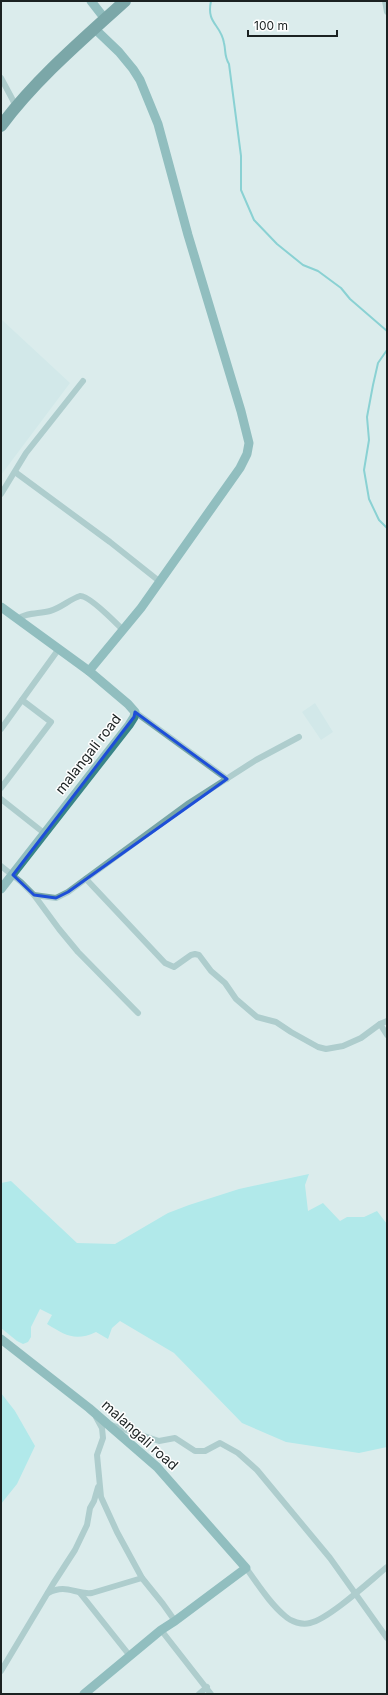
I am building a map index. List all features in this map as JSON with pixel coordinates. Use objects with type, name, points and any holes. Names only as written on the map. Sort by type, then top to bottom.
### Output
[{"type":"highway","points":[[1,126],[16,106],[125,1]]},
{"type":"street","points":[[90,1],[105,19]]},
{"type":"street","points":[[385,1],[387,12]]},
{"type":"street","points":[[89,671],[123,630],[240,468],[247,454],[248,442],[241,411],[188,235],[158,124],[140,80],[119,52],[95,29]]},
{"type":"street","points":[[1,78],[16,106]]},
{"type":"street","points":[[1,494],[26,453],[83,381]]},
{"type":"street","points":[[15,472],[110,542],[159,581]]},
{"type":"street","points":[[18,619],[25,615],[54,610],[83,596],[90,600],[123,630]]},
{"type":"street","name":"malangali road","points":[[1,607],[58,650],[89,671],[128,704],[135,712],[129,725],[1,889]]},
{"type":"street","points":[[1,729],[58,650]]},
{"type":"street","points":[[1,788],[51,722],[22,700]]},
{"type":"street","points":[[135,712],[226,779]]},
{"type":"street","points":[[34,895],[56,898],[68,892],[168,818],[226,779],[299,737]]},
{"type":"street","points":[[1,799],[44,833]]},
{"type":"street","points":[[1,866],[34,895],[78,952],[138,1013]]},
{"type":"street","points":[[86,879],[165,964],[174,967],[191,955],[199,955],[211,971],[225,983],[236,999],[257,1016],[276,1022],[318,1048],[326,1049],[343,1046],[362,1038],[380,1024],[387,1021]]},
{"type":"street","points":[[380,1024],[387,1035]]},
{"type":"street","name":"malangali road","points":[[1,1339],[89,1408],[157,1467],[246,1568]]},
{"type":"street","points":[[89,1408],[102,1428],[103,1438],[97,1455],[101,1497],[117,1532],[142,1578],[163,1604],[175,1622]]},
{"type":"street","points":[[106,1424],[159,1441],[175,1438],[195,1451],[205,1451],[220,1443],[238,1454],[257,1470],[330,1558],[387,1638]]},
{"type":"street","points":[[1,1671],[76,1550],[87,1525],[90,1508],[94,1501],[100,1482]]},
{"type":"street","points":[[84,1694],[161,1630],[175,1622],[246,1568],[285,1617],[298,1624],[310,1624],[321,1619],[387,1567]]},
{"type":"street","points":[[48,1594],[68,1589],[80,1593],[92,1593],[142,1578]]},
{"type":"street","points":[[80,1593],[130,1656]]},
{"type":"street","points":[[161,1630],[211,1694]]},
{"type":"street","points":[[199,1694],[207,1688]]},
{"type":"highlighted area","points":[[135,712],[227,779],[68,892],[56,898],[34,895],[13,875],[134,717]]},
{"type":"shaded area","points":[[1,319],[70,383],[1,475]]},
{"type":"shaded area","points":[[315,703],[333,732],[321,740],[302,712]]},
{"type":"shaded area","points":[[309,1174],[305,1185],[308,1211],[323,1203],[340,1221],[347,1217],[364,1217],[377,1211],[387,1224],[387,1447],[359,1453],[286,1442],[242,1423],[174,1353],[120,1321],[112,1328],[108,1339],[96,1332],[82,1337],[76,1337],[65,1334],[47,1324],[52,1315],[40,1309],[31,1327],[31,1337],[28,1342],[23,1344],[1,1328],[1,1183],[11,1181],[77,1243],[115,1244],[168,1213],[189,1205],[239,1189]]},
{"type":"shaded area","points":[[1,1393],[15,1411],[35,1446],[17,1484],[1,1504]]},
{"type":"waterway","points":[[211,1],[210,15],[222,37],[229,64],[241,156],[241,190],[254,220],[277,244],[303,265],[318,271],[341,288],[350,299],[387,331]]},
{"type":"waterway","points":[[387,350],[378,363],[373,385],[367,417],[369,440],[364,470],[369,499],[379,520],[387,528]]}]
